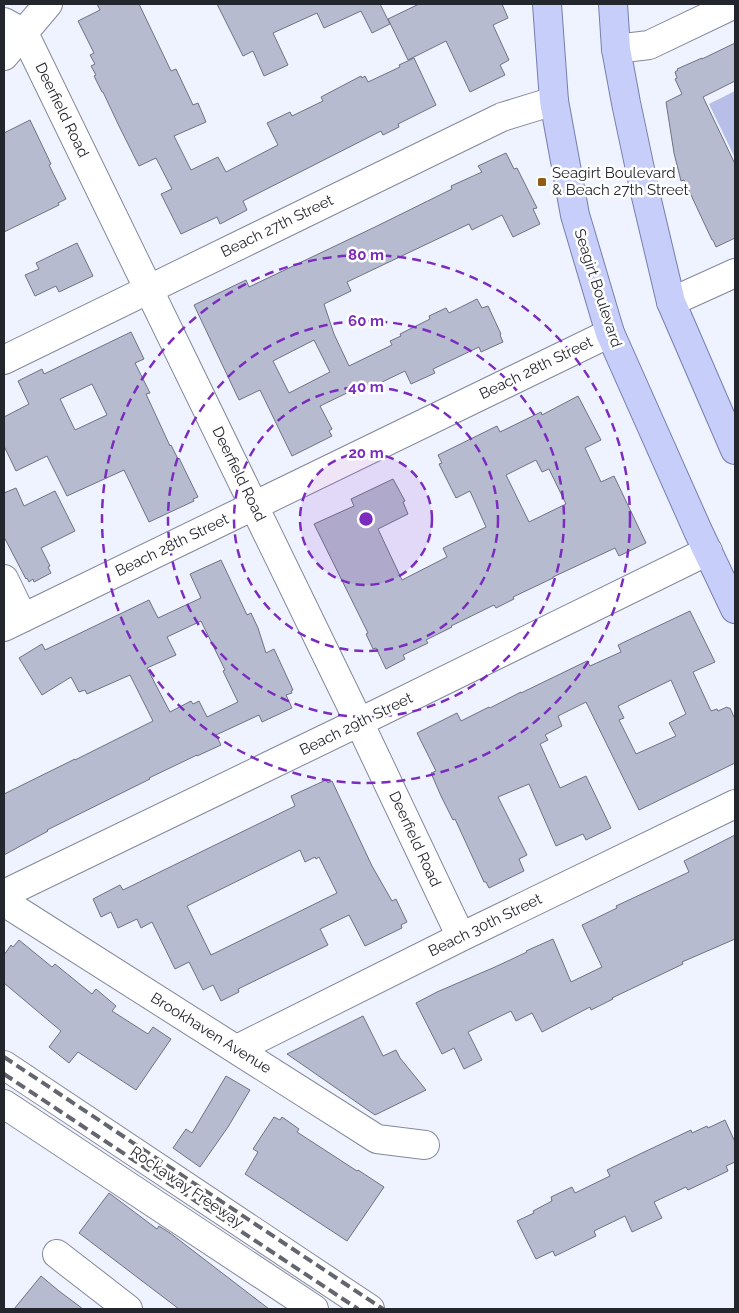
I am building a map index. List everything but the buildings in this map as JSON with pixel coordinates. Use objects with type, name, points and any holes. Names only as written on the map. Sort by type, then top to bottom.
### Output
[{"type":"main road","points":[[613,4],[616,49],[644,188],[671,302],[735,450]]},
{"type":"main road","name":"Seagirt Boulevard","points":[[544,7],[554,101],[575,215],[610,332],[735,610]]},
{"type":"street","points":[[4,56],[14,28],[48,4]]},
{"type":"street","points":[[616,49],[648,45],[735,4]]},
{"type":"street","name":"Deerfield Road","points":[[14,28],[149,288],[360,722],[461,936]]},
{"type":"street","name":"Beach 27th Street","points":[[4,360],[502,117],[554,101]]},
{"type":"street","points":[[671,302],[735,273]]},
{"type":"street","name":"Beach 28th Street","points":[[13,623],[610,332]]},
{"type":"street","name":"Beach 29th Street","points":[[4,894],[360,722],[708,550]]},
{"type":"street","points":[[4,579],[13,623]]},
{"type":"street","name":"Beach 30th Street","points":[[237,1049],[461,936],[735,804]]},
{"type":"street","name":"Brookhaven Avenue","points":[[4,902],[376,1138],[426,1145]]},
{"type":"street","name":"Rockaway Freeway","points":[[4,1065],[370,1309]]},
{"type":"street","name":"Rockaway Freeway","points":[[4,1104],[314,1309]]},
{"type":"street","points":[[57,1254],[115,1305]]},
{"type":"shaded area","points":[[735,91],[735,158],[709,104]]},
{"type":"railway","points":[[4,1057],[383,1309]]},
{"type":"railway","points":[[4,1074],[358,1309]]},
{"type":"place","name":"Seagirt Boulevard & Beach 27th Street","points":[[542,182]]}]
